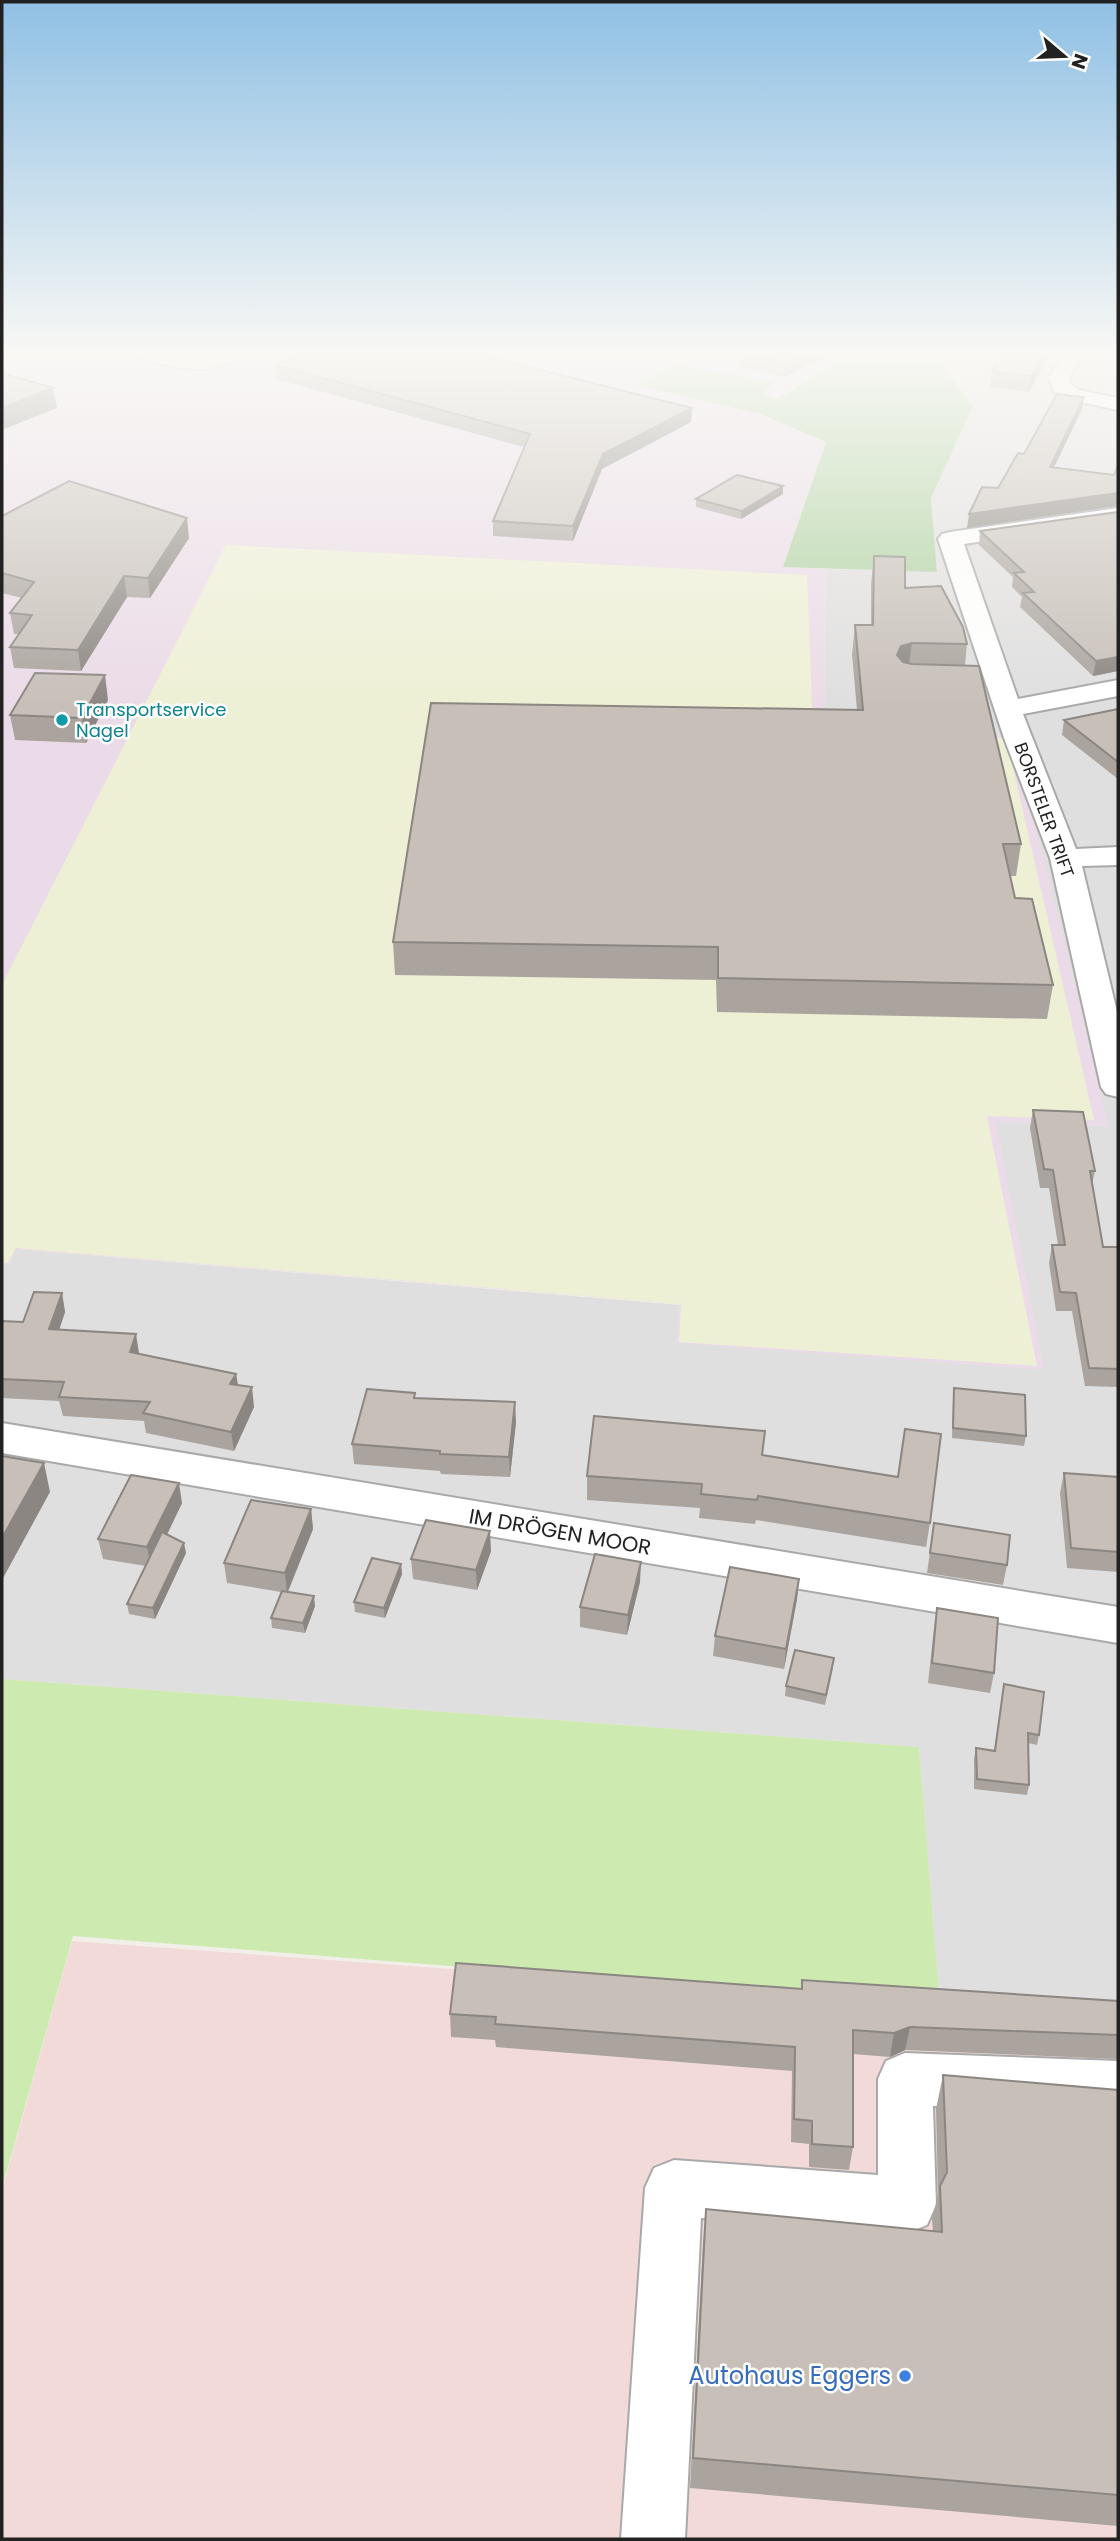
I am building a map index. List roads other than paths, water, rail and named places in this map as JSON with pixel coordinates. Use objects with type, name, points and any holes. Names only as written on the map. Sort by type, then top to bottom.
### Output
[{"type":"street","name":"BORSTELER TRIFT","points":[[1118,516],[950,539],[994,693],[1065,858],[1118,1087]]},
{"type":"street","points":[[994,693],[1118,688]]},
{"type":"street","points":[[1065,858],[1118,856]]},
{"type":"street","name":"IM DRÖGEN MOOR","points":[[2,1438],[1118,1625]]},
{"type":"street","points":[[653,2539],[674,2188],[907,2206],[905,2079],[1118,2087]]},
{"type":"place","name":"Transportservice Nagel","points":[[62,720]]},
{"type":"place","name":"Autohaus Eggers","points":[[905,2376]]}]
